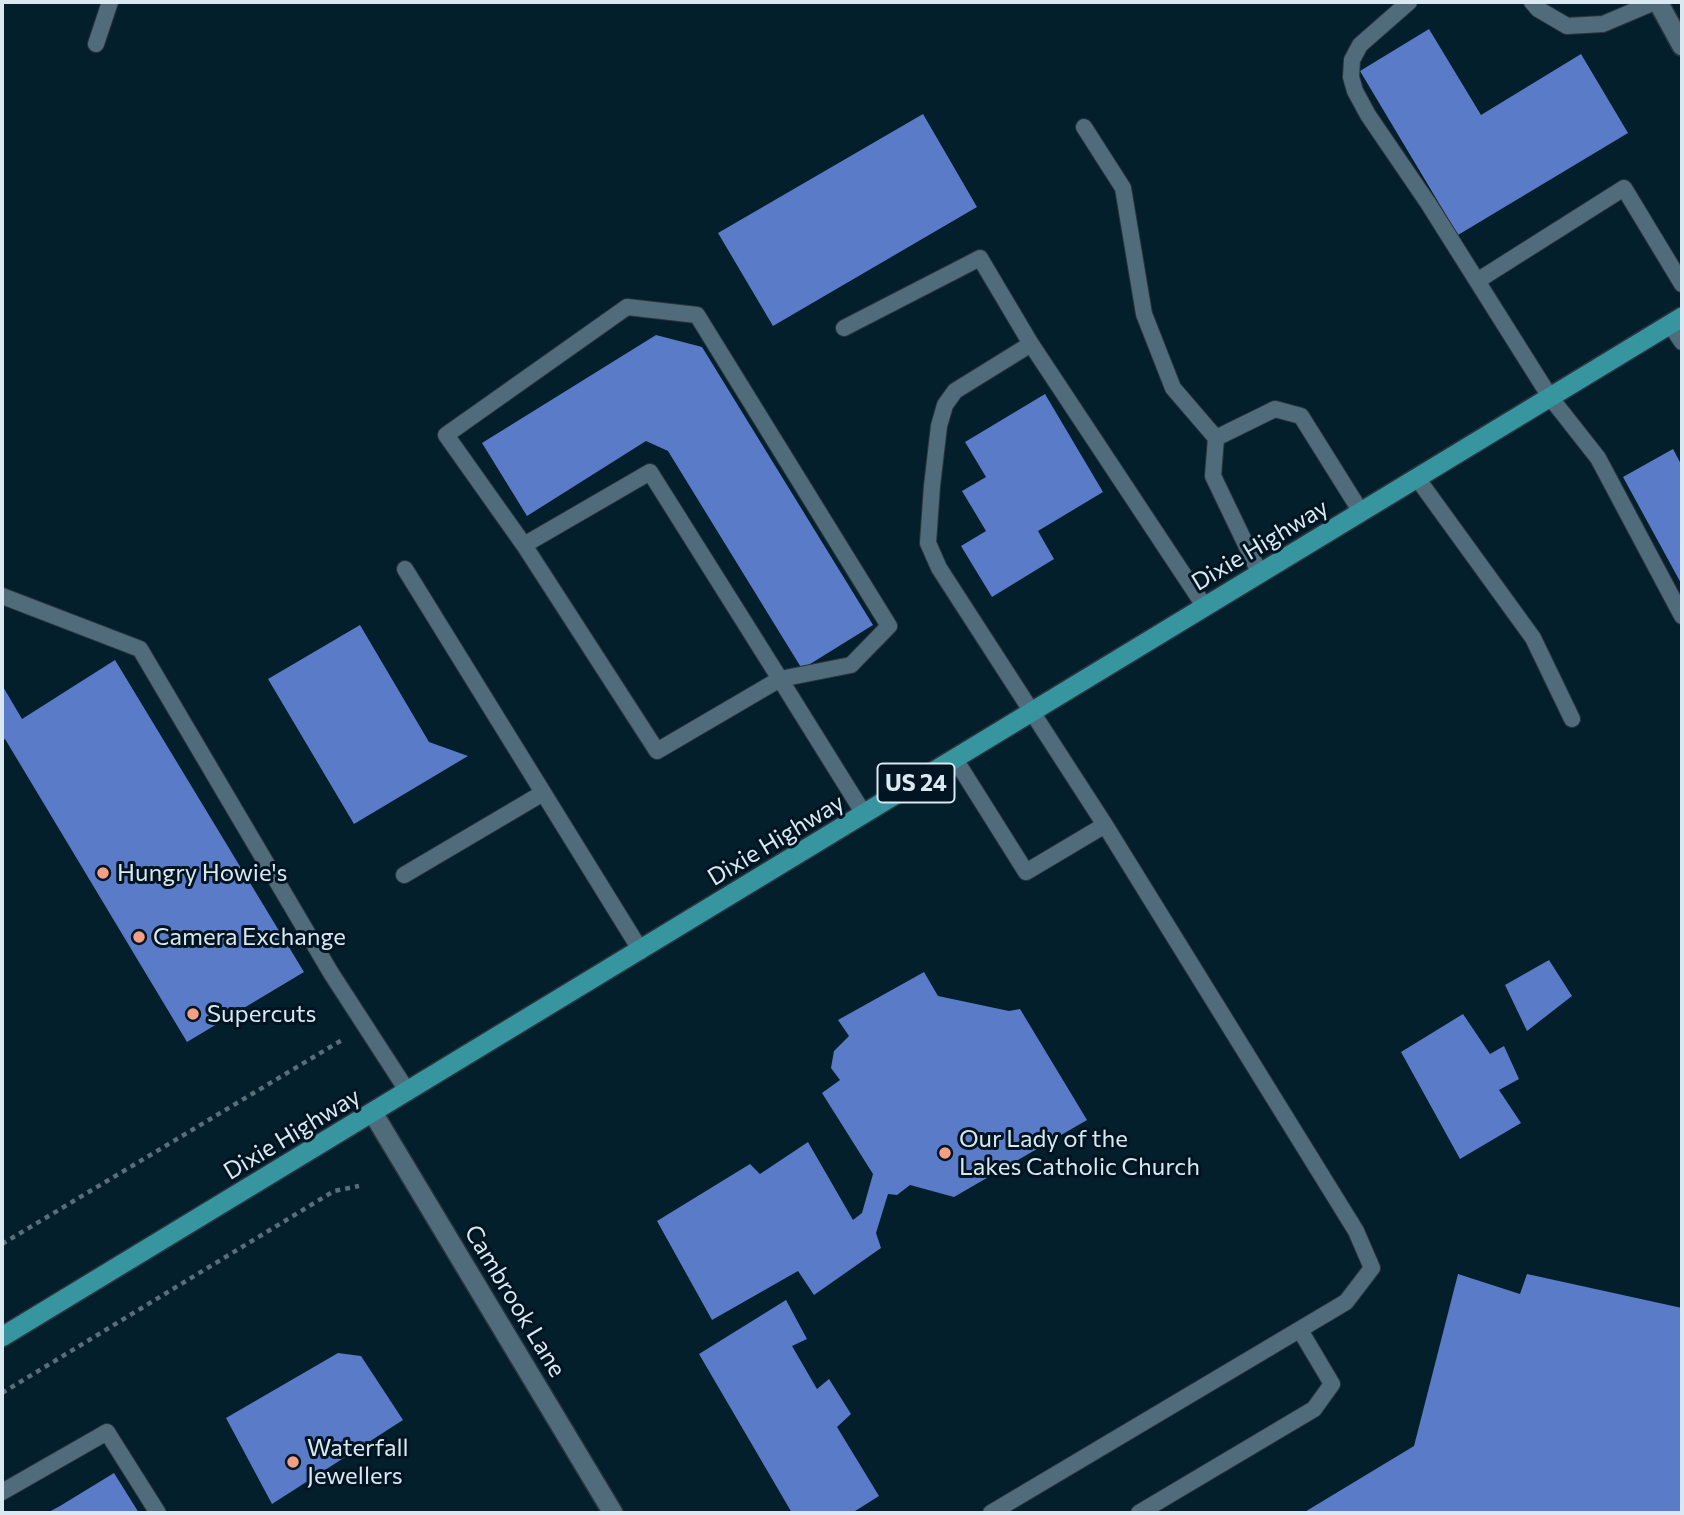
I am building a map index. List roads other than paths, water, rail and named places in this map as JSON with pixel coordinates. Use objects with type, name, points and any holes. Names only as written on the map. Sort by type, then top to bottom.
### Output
[{"type":"main road","name":"Dixie Highway","points":[[2,1337],[1676,320]]},
{"type":"street","points":[[1656,2],[1682,46]]},
{"type":"street","name":"Cambrook Lane","points":[[373,1113],[613,1513]]},
{"type":"lane","points":[[96,44],[110,2]]},
{"type":"lane","points":[[1409,2],[1360,45],[1352,60],[1351,76],[1355,91],[1550,397],[1598,458],[1682,616]]},
{"type":"lane","points":[[1532,2],[1538,9],[1567,26],[1603,24],[1656,2]]},
{"type":"lane","points":[[1084,127],[1123,188],[1144,314],[1172,388],[1216,438],[1213,476],[1260,574]]},
{"type":"lane","points":[[1478,281],[1625,188],[1682,284]]},
{"type":"lane","points":[[844,328],[980,258],[1031,344],[1205,607]]},
{"type":"lane","points":[[627,307],[697,315],[889,626],[851,665],[780,679],[657,751],[524,545],[446,435],[627,307]]},
{"type":"lane","points":[[1676,320],[1682,342]]},
{"type":"lane","points":[[993,1513],[1346,1302],[1372,1268],[1356,1231],[1105,825],[939,568],[928,543],[939,426],[945,405],[955,391],[1031,344]]},
{"type":"lane","points":[[1216,438],[1275,409],[1301,416],[1361,512]]},
{"type":"lane","points":[[524,545],[650,472],[864,814]]},
{"type":"lane","points":[[1417,478],[1533,638],[1572,719]]},
{"type":"lane","points":[[404,569],[641,951]]},
{"type":"lane","points":[[2,596],[140,649],[331,973],[408,1092]]},
{"type":"lane","points":[[955,760],[1026,872],[1105,825]]},
{"type":"lane","points":[[404,875],[543,793]]},
{"type":"lane","points":[[1139,1513],[1314,1409],[1332,1384],[1300,1330]]},
{"type":"lane","points":[[2,1492],[107,1432],[158,1513]]},
{"type":"place","name":"Hungry Howie's","points":[[103,873]]},
{"type":"place","name":"Camera Exchange","points":[[139,937]]},
{"type":"place","name":"Supercuts","points":[[193,1014]]},
{"type":"place","name":"Our Lady of the Lakes Catholic Church","points":[[945,1153]]},
{"type":"place","name":"Waterfall Jewellers","points":[[293,1462]]}]
